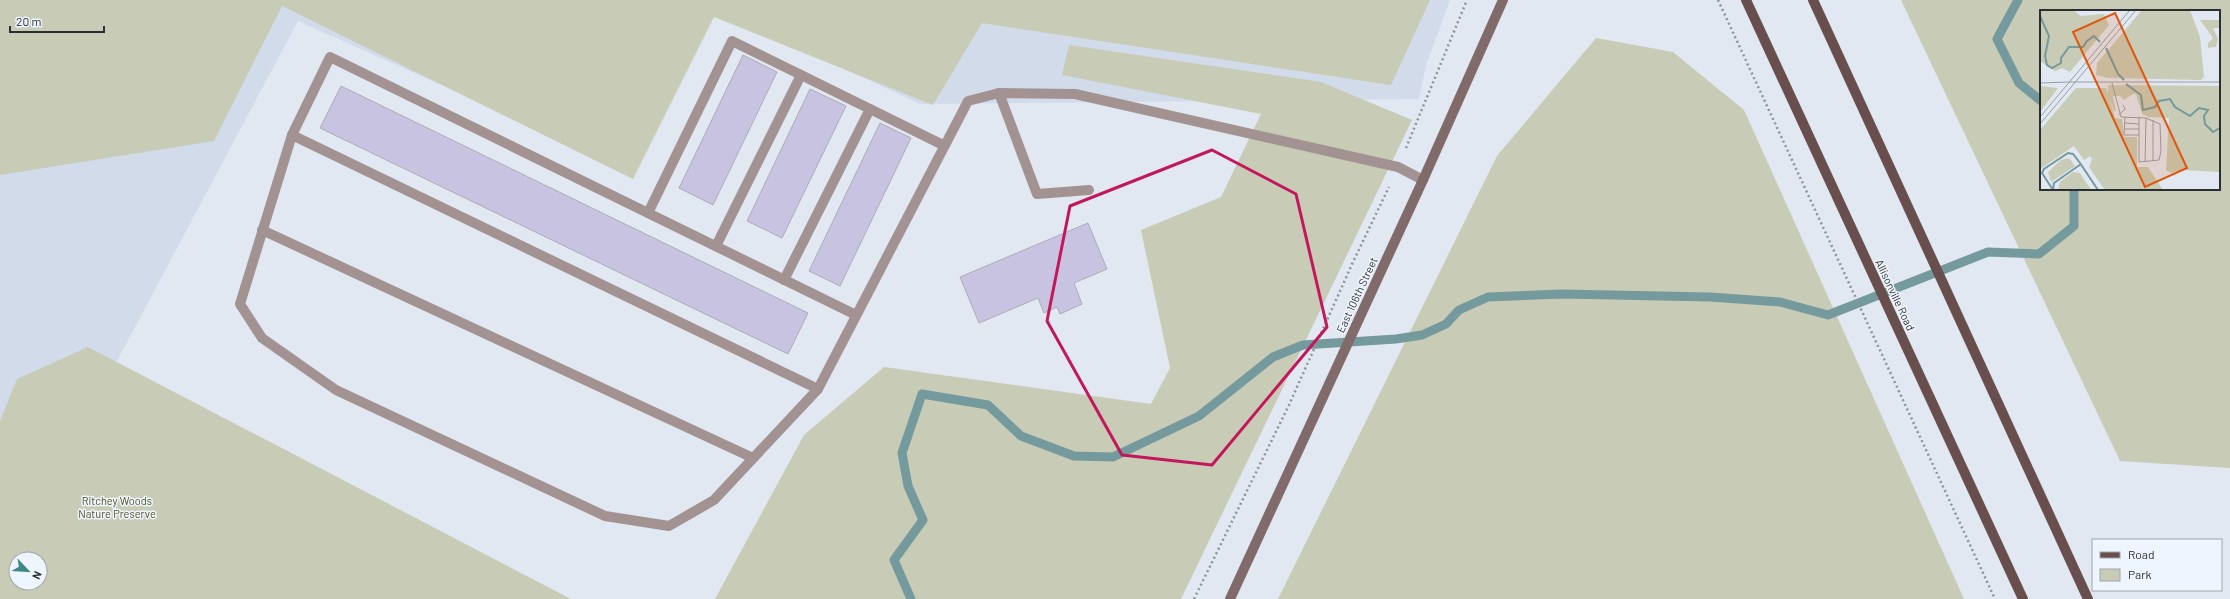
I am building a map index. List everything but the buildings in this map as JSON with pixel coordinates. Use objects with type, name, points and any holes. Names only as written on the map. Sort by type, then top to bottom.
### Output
[{"type":"main road","name":"East 106th Street","points":[[1230,599],[1423,180],[1503,0]]},
{"type":"main road","name":"Allisonville Road","points":[[1746,0],[2023,599]]},
{"type":"main road","points":[[1813,0],[2088,599]]},
{"type":"lane","points":[[648,213],[732,41],[943,145]]},
{"type":"lane","points":[[856,315],[330,57],[292,135],[240,304],[262,338],[336,390],[605,516],[669,526],[714,500],[818,389],[856,315],[943,145],[968,101],[999,93],[1075,94],[1398,168],[1423,180]]},
{"type":"lane","points":[[716,246],[801,75]]},
{"type":"lane","points":[[999,93],[1037,194],[1089,190]]},
{"type":"lane","points":[[784,280],[870,109]]},
{"type":"lane","points":[[292,135],[818,389]]},
{"type":"lane","points":[[262,230],[753,458]]},
{"type":"path","points":[[1194,599],[1289,405],[1352,262],[1398,168],[1467,0]]},
{"type":"path","points":[[1718,0],[1995,599]]},
{"type":"highlighted area","points":[[1212,150],[1296,194],[1327,327],[1212,465],[1122,455],[1047,321],[1070,206]]},
{"type":"shaded area","points":[[0,0],[1450,0],[1426,65],[1419,99],[920,104],[709,6],[629,169],[298,21],[111,372],[0,428]]},
{"type":"green space","points":[[0,0],[1430,0],[1391,85],[982,23],[933,105],[714,17],[633,179],[282,6],[214,141],[0,175]]},
{"type":"green space","points":[[1901,0],[2230,0],[2230,468],[2120,461]]},
{"type":"green space","points":[[1596,38],[1673,52],[1744,110],[1964,599],[1278,599],[1497,156]]},
{"type":"green space","points":[[1069,45],[1321,82],[1412,120],[1181,599],[715,599],[804,435],[884,367],[1151,404],[1170,368],[1141,230],[1221,197],[1261,114],[1062,75]]},
{"type":"green space","name":"Ritchey Woods Nature Preserve","points":[[88,347],[571,599],[0,599],[0,421],[17,379]]},
{"type":"waterway","points":[[2018,0],[1997,39],[2019,83],[2040,100]]},
{"type":"waterway","points":[[911,599],[894,560],[923,520],[908,486],[902,453],[922,394],[988,405],[1021,436],[1074,456],[1113,457],[1199,416],[1273,357],[1303,345],[1396,339],[1422,335],[1446,324],[1459,310],[1488,297],[1562,294],[1710,297],[1780,302],[1828,315],[1988,252],[2039,254],[2074,226],[2074,190]]}]
